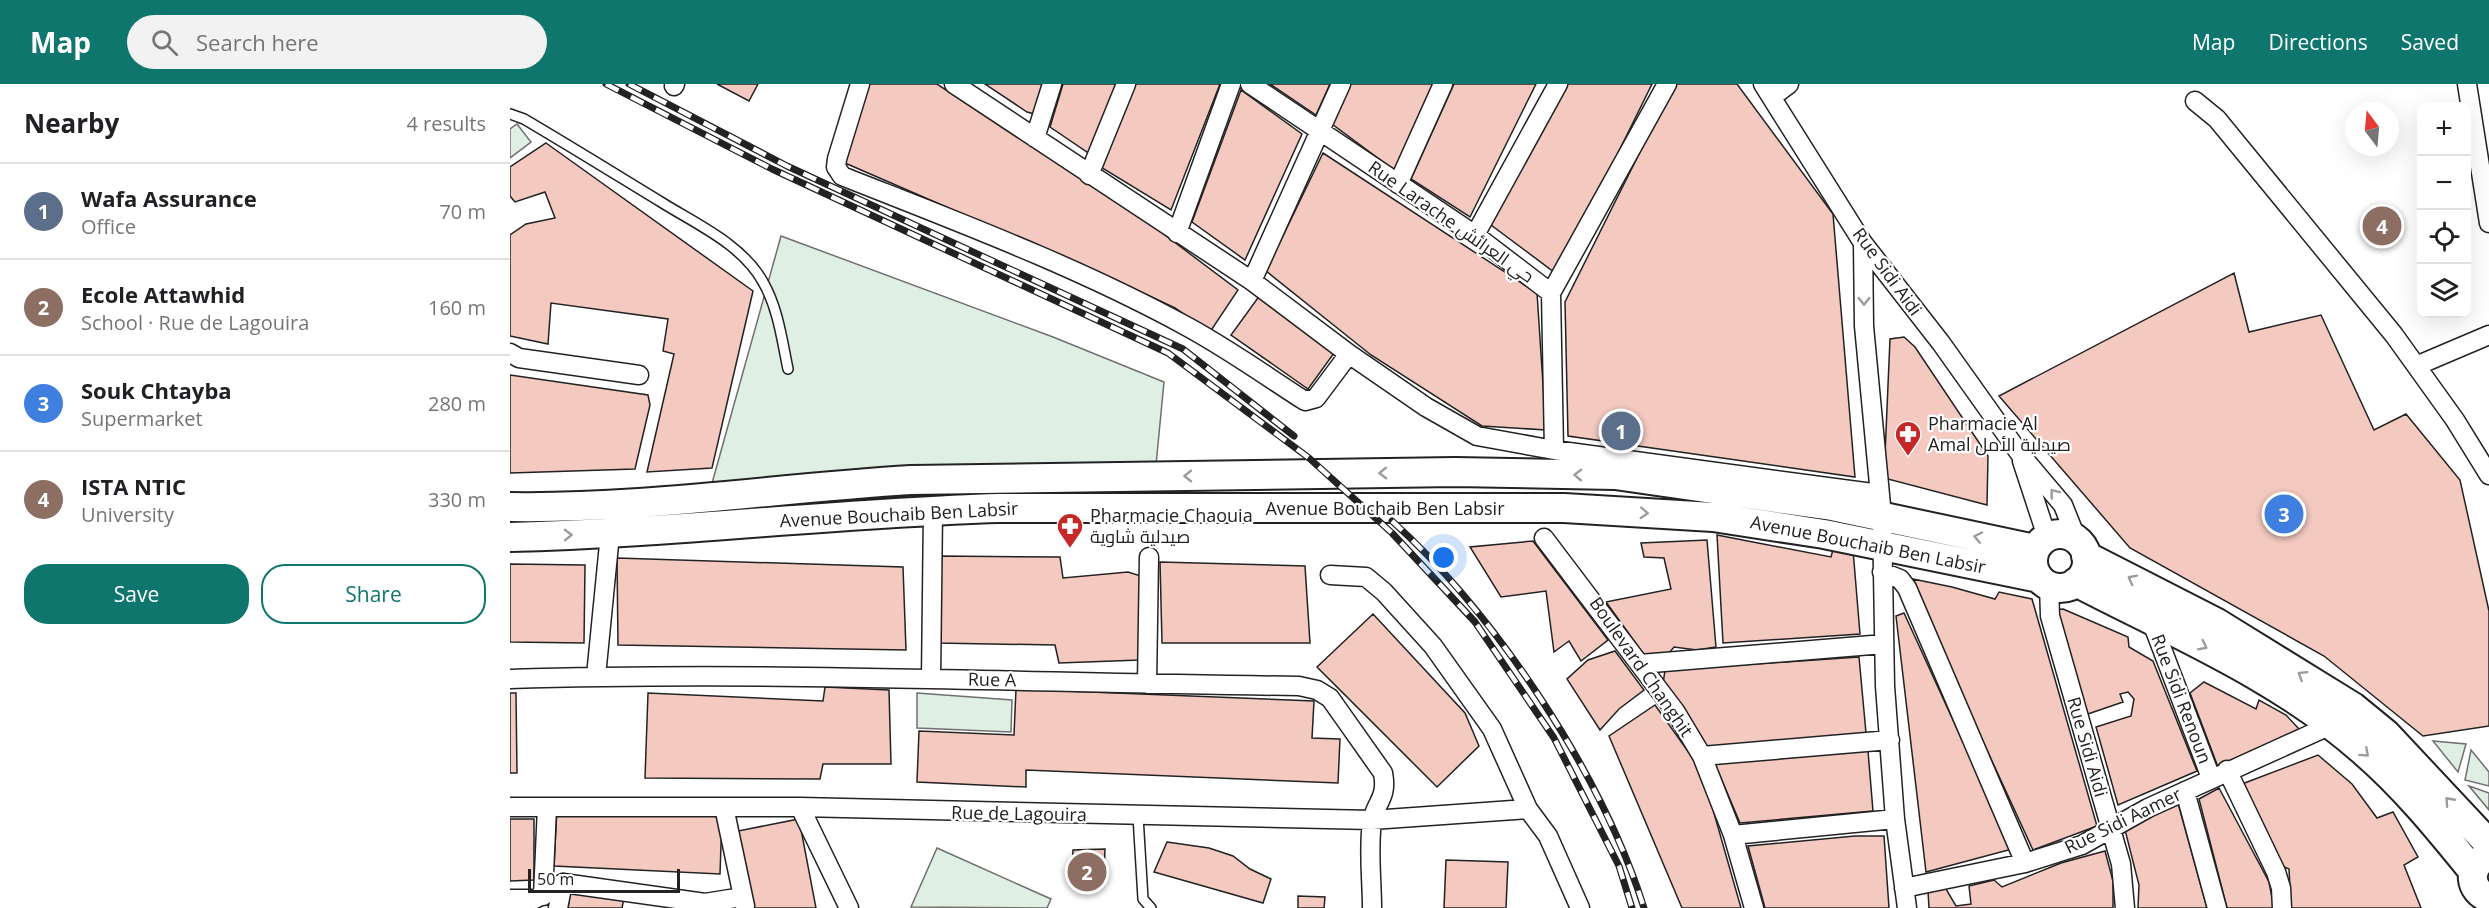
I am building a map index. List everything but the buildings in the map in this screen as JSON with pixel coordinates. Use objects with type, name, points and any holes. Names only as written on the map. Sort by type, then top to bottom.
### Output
[{"type":"main road","name":"Avenue Bouchaib Ben Labsir","points":[[510,507],[676,500],[911,480],[1455,472],[1615,476],[1881,505],[2041,543],[2062,534],[2066,568]]},
{"type":"main road","name":"Avenue Bouchaib Ben Labsir","points":[[510,537],[610,534],[933,510],[1128,507],[1330,510],[1564,508],[1713,517],[1824,534],[1882,560],[2066,568],[2217,623],[2353,707],[2386,734],[2489,844]]},
{"type":"main road","points":[[2041,543],[2033,564],[2066,568]]},
{"type":"main road","name":"Avenue Bouchaib Ben Labsir","points":[[2066,568],[2151,620],[2269,682],[2331,725],[2481,863],[2474,885],[2486,901]]},
{"type":"street","points":[[860,84],[837,159],[836,167],[843,176],[1016,245],[1150,308],[1218,344],[1305,401],[1316,398],[1349,354]]},
{"type":"street","points":[[954,84],[1177,233],[1252,280],[1349,354],[1426,407],[1477,436],[1881,505]]},
{"type":"street","points":[[1035,138],[1052,84]]},
{"type":"street","points":[[1089,175],[1126,84]]},
{"type":"street","points":[[1177,233],[1231,84]]},
{"type":"street","name":"Rue Larache حي العرائش","points":[[1250,84],[1475,235],[1551,293],[1554,450]]},
{"type":"street","points":[[1252,280],[1341,84]]},
{"type":"street","points":[[1398,184],[1443,84]]},
{"type":"street","points":[[1475,235],[1558,84]]},
{"type":"street","points":[[1551,293],[1667,84]]},
{"type":"street","points":[[1768,90],[1789,84]]},
{"type":"street","points":[[2467,84],[2489,223]]},
{"type":"street","name":"Rue Sidi Aidi","points":[[1768,90],[1863,243],[1941,344],[2020,453],[2063,505],[2066,568],[2050,616],[2123,874],[2125,908]]},
{"type":"street","points":[[2195,101],[2217,119],[2359,291],[2455,420],[2489,475]]},
{"type":"street","points":[[1863,243],[1864,326],[1881,505],[1884,644],[1895,819],[1907,908]]},
{"type":"street","points":[[2416,366],[2489,335]]},
{"type":"street","points":[[510,353],[519,357],[639,375]]},
{"type":"street","name":"Rue Sidi Aidi","points":[[2020,453],[2041,543]]},
{"type":"street","points":[[931,679],[933,510]]},
{"type":"street","points":[[596,676],[610,534]]},
{"type":"street","name":"Boulevard Changhit","points":[[1544,538],[1675,711],[1702,756],[1733,836],[1754,908]]},
{"type":"street","points":[[1147,684],[1149,557]]},
{"type":"street","points":[[1882,560],[1907,588],[2025,863]]},
{"type":"street","points":[[1330,575],[1366,577],[1384,592],[1433,646],[1492,729],[1528,809],[1548,836],[1580,908]]},
{"type":"street","name":"Rue Sidi Renoun","points":[[2151,620],[2219,774],[2276,872],[2281,888],[2282,908]]},
{"type":"street","points":[[1640,664],[1884,644]]},
{"type":"street","name":"Rue A","points":[[510,679],[596,676],[1299,686],[1317,690],[1330,698],[1383,773],[1385,785],[1382,800],[1372,820]]},
{"type":"street","name":"Rue Sidi Aamer","points":[[1904,888],[2025,863],[2082,845],[2219,774],[2331,725]]},
{"type":"street","points":[[1702,756],[1890,740]]},
{"type":"street","points":[[2185,791],[2217,908]]},
{"type":"street","name":"Rue de Lagouira","points":[[510,807],[800,807],[1372,820],[1528,809]]},
{"type":"street","points":[[543,896],[547,807]]},
{"type":"street","points":[[510,899],[529,900],[543,896],[563,883],[629,900],[704,906],[744,902],[723,807]]},
{"type":"street","points":[[800,807],[850,907]]},
{"type":"street","points":[[1733,836],[1895,819]]},
{"type":"street","points":[[1372,820],[1372,908]]},
{"type":"street","points":[[558,908],[563,883]]},
{"type":"lane","points":[[510,114],[524,119],[634,185],[729,244],[746,259],[763,282],[776,314],[788,369]]},
{"type":"lane","points":[[1138,816],[1143,899],[1151,908]]},
{"type":"green space","points":[[517,124],[531,142],[510,158],[510,129]]},
{"type":"green space","points":[[781,236],[1053,337],[1164,382],[1156,465],[709,494]]},
{"type":"green space","points":[[917,693],[1012,700],[1011,732],[917,728]]},
{"type":"green space","points":[[2433,741],[2466,744],[2458,772]]},
{"type":"green space","points":[[2471,750],[2489,772],[2489,786],[2465,780]]},
{"type":"green space","points":[[2469,786],[2489,793],[2489,810]]},
{"type":"green space","points":[[937,848],[1051,899],[1047,908],[911,907]]},
{"type":"railway","points":[[606,84],[772,169],[1168,353],[1309,458],[1392,533],[1475,622],[1554,738],[1619,866],[1632,908]]},
{"type":"railway","points":[[629,84],[787,166],[1183,349],[1294,436]]},
{"type":"railway","points":[[1392,521],[1431,559],[1469,602],[1506,649],[1541,700],[1602,804],[1644,908]]},
{"type":"place","name":"ISTA NTIC","points":[[2382,226]]},
{"type":"place","name":"Wafa Assurance","points":[[1621,431]]},
{"type":"place","name":"Pharmacie Al Amal صيدلية الأمل","points":[[1908,457]]},
{"type":"place","name":"Souk Chtayba","points":[[2284,514]]},
{"type":"place","name":"Pharmacie Chaouia صيدلية شاوية","points":[[1070,549]]},
{"type":"place","name":"Ecole Attawhid","points":[[1087,872]]}]
